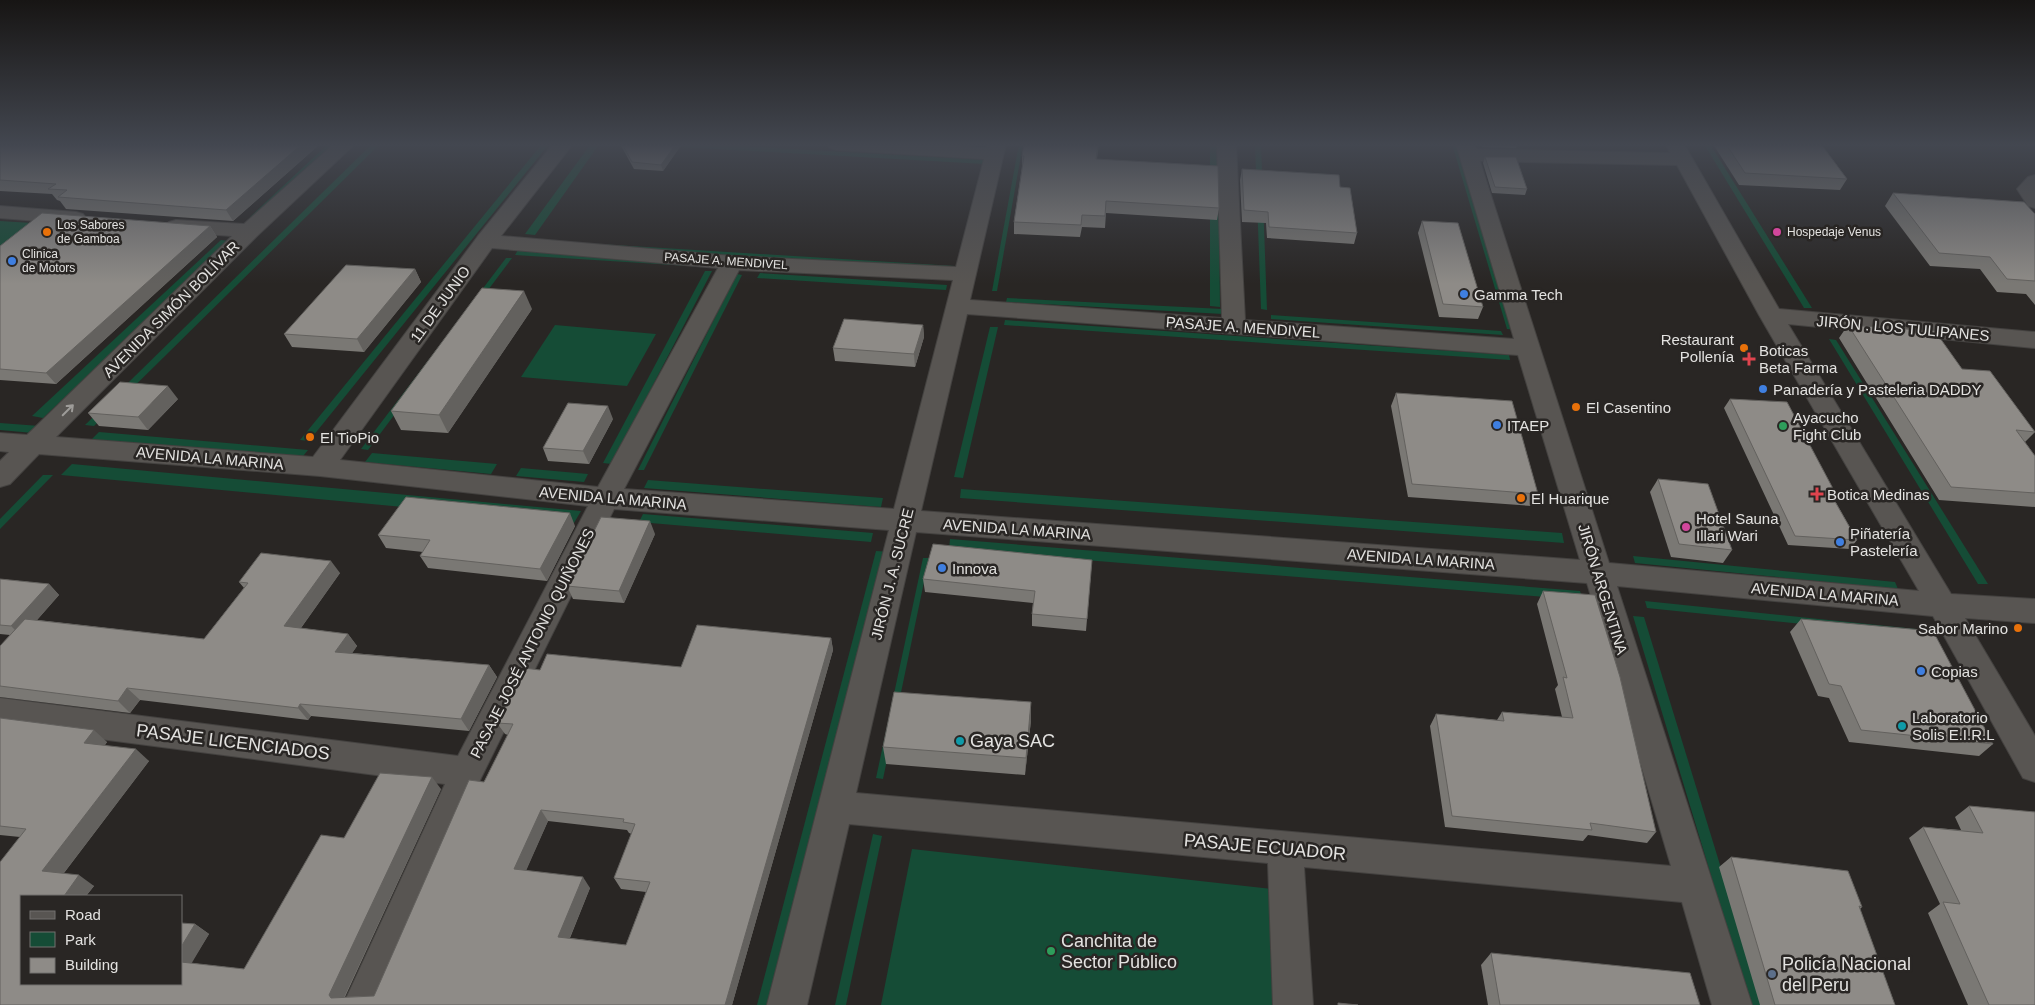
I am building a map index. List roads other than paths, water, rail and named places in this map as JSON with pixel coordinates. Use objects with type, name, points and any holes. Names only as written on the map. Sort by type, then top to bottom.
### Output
[{"type":"street","name":"AVENIDA SIMÓN BOLÍVAR","points":[[0,477],[249,231],[293,191]]},
{"type":"street","name":"11 DE JUNIO","points":[[320,467],[486,241],[526,191]]},
{"type":"street","name":"JIRÓN J. A. SUCRE","points":[[787,1005],[986,191]]},
{"type":"street","points":[[1229,191],[1234,326]]},
{"type":"street","name":"JIRÓN ARGENTINA","points":[[1480,191],[1732,1005]]},
{"type":"street","points":[[1701,191],[1771,315],[2035,767]]},
{"type":"street","points":[[2028,191],[2035,202]]},
{"type":"street","points":[[0,212],[94,220]]},
{"type":"street","points":[[23,233],[46,216]]},
{"type":"street","points":[[152,224],[249,231]]},
{"type":"street","name":"PASAJE A. MENDIVEL","points":[[486,241],[732,263],[965,274]]},
{"type":"street","name":"PASAJE JOSÉ ANTONIO QUIÑONES","points":[[363,1005],[467,772],[606,498],[732,263]]},
{"type":"street","name":"PASAJE A. MENDIVEL","points":[[958,306],[1528,348]]},
{"type":"street","name":"JIRÓN . LOS TULIPANES","points":[[1771,315],[2035,340]]},
{"type":"street","name":"AVENIDA LA MARINA","points":[[0,442],[320,467],[606,498],[1598,573],[1942,605],[2035,611]]},
{"type":"street","name":"PASAJE LICENCIADOS","points":[[0,712],[467,772]]},
{"type":"street","name":"PASAJE ECUADOR","points":[[835,807],[1695,886]]},
{"type":"street","points":[[1285,848],[1293,1005]]},
{"type":"place","name":"Los Sabores de Gamboa","points":[[47,232]]},
{"type":"place","name":"Hospedaje Venus","points":[[1777,232]]},
{"type":"place","name":"Clinica de Motors","points":[[12,261]]},
{"type":"place","name":"Gamma Tech","points":[[1464,294]]},
{"type":"place","name":"Restaurant Pollenía","points":[[1744,348]]},
{"type":"place","name":"Boticas Beta Farma","points":[[1749,359]]},
{"type":"place","name":"Panadería y Pasteleria DADDY","points":[[1763,389]]},
{"type":"place","name":"El Casentino","points":[[1576,407]]},
{"type":"place","name":"ITAEP","points":[[1497,425]]},
{"type":"place","name":"Ayacucho Fight Club","points":[[1783,426]]},
{"type":"place","name":"El TioPio","points":[[310,437]]},
{"type":"place","name":"Botica Medinas","points":[[1817,494]]},
{"type":"place","name":"El Huarique","points":[[1521,498]]},
{"type":"place","name":"Hotel Sauna Illari Wari","points":[[1686,527]]},
{"type":"place","name":"Piñatería Pastelería","points":[[1840,542]]},
{"type":"place","name":"Innova","points":[[942,568]]},
{"type":"place","name":"Sabor Marino","points":[[2018,628]]},
{"type":"place","name":"Copias","points":[[1921,671]]},
{"type":"place","name":"Laboratorio Solis E.I.R.L","points":[[1902,726]]},
{"type":"place","name":"Gaya SAC","points":[[960,741]]},
{"type":"place","name":"Canchita de Sector Público","points":[[1051,951]]},
{"type":"place","name":"Policía Nacional del Peru","points":[[1772,974]]}]
